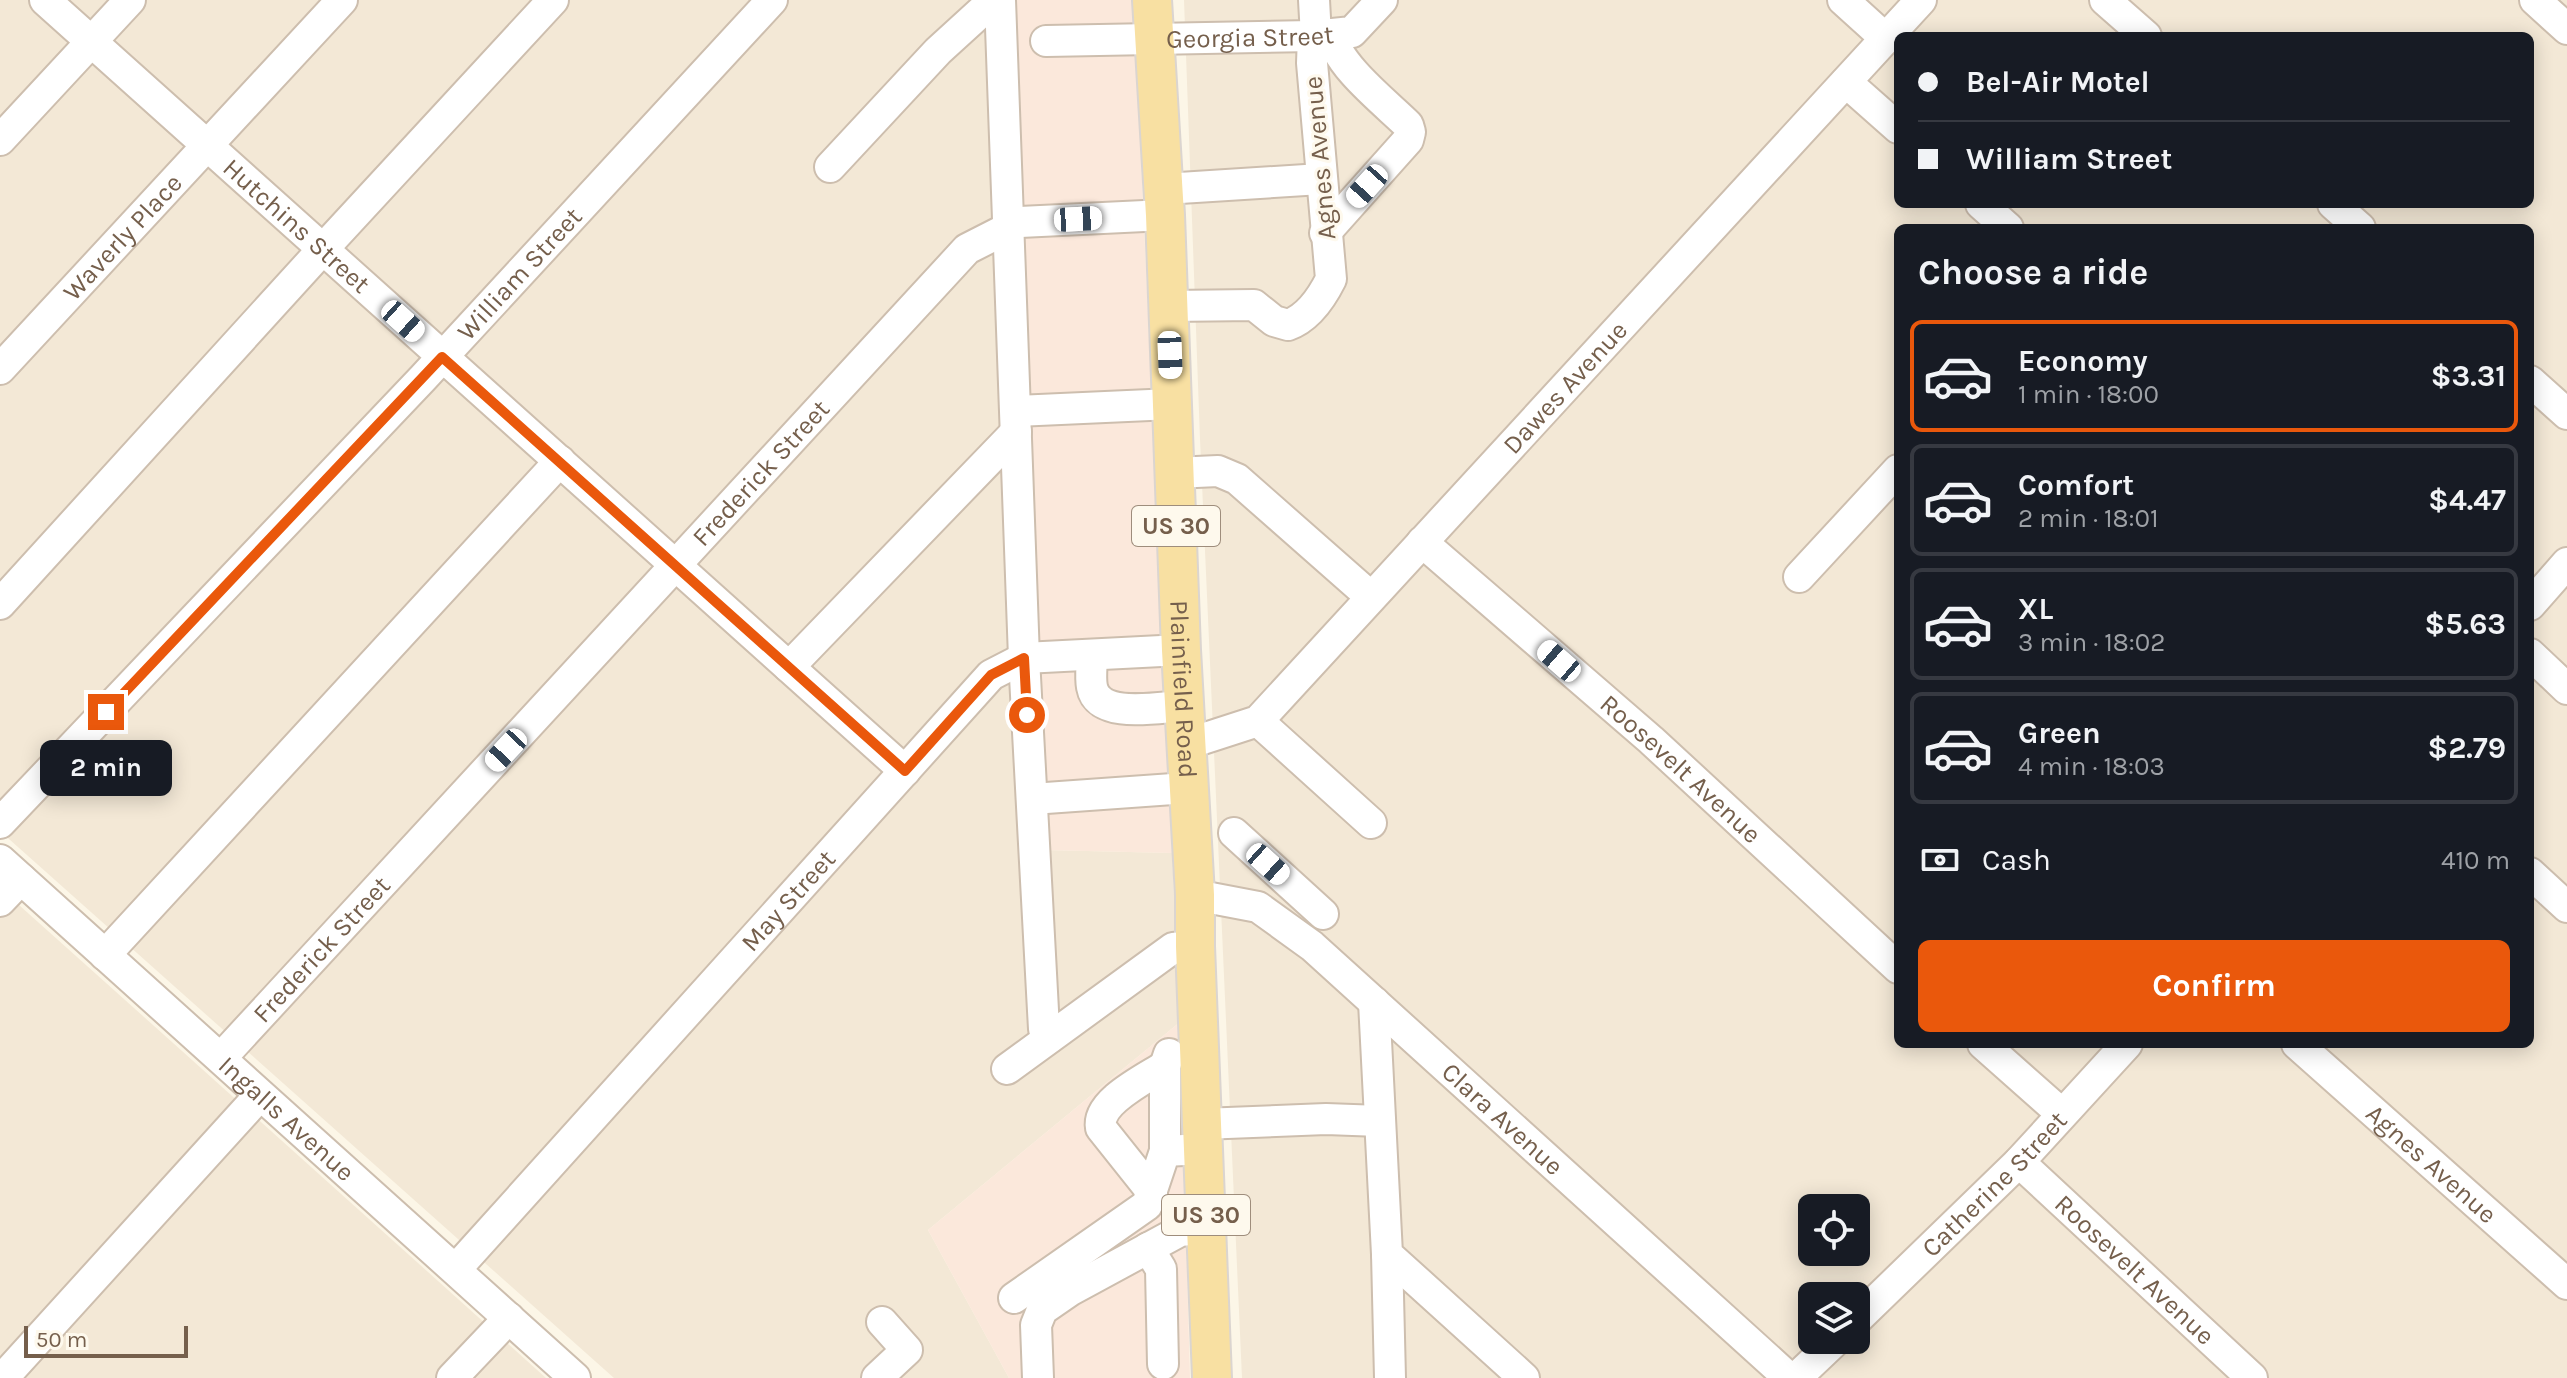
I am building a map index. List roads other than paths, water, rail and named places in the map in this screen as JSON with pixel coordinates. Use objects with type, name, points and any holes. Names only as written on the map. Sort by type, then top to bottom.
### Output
[{"type":"main road","name":"Plainfield Road","points":[[1152,0],[1165,202],[1212,1370]]},
{"type":"street","name":"Hutchins Street","points":[[45,0],[905,771]]},
{"type":"street","points":[[0,140],[130,0]]},
{"type":"street","name":"Waverly Place","points":[[0,369],[342,0]]},
{"type":"street","points":[[0,604],[553,0]]},
{"type":"street","name":"William Street","points":[[0,823],[442,357],[772,0]]},
{"type":"street","points":[[830,167],[938,51],[994,0]]},
{"type":"street","points":[[1000,0],[1024,658],[1044,1029],[1049,1038]]},
{"type":"street","points":[[1314,0],[1320,35]]},
{"type":"street","name":"Georgia Street","points":[[1046,41],[1352,32],[1382,0]]},
{"type":"street","points":[[1843,0],[1885,38]]},
{"type":"street","name":"Dawes Avenue","points":[[1187,744],[1258,721],[1921,0]]},
{"type":"street","points":[[2105,0],[2141,32]]},
{"type":"street","points":[[2535,0],[2567,29]]},
{"type":"street","name":"Agnes Avenue","points":[[1169,306],[1254,305],[1274,321],[1288,325],[1305,316],[1325,292],[1331,279],[1325,233],[1312,63],[1320,35],[1333,41],[1344,60],[1408,125],[1410,132],[1408,140],[1325,233]]},
{"type":"street","points":[[1846,82],[1894,124]]},
{"type":"street","name":"Frederick Street","points":[[221,1058],[967,249],[1020,222],[1321,179]]},
{"type":"street","points":[[1986,208],[2004,224]]},
{"type":"street","points":[[2338,208],[2356,224]]},
{"type":"street","points":[[2534,385],[2567,414]]},
{"type":"street","points":[[789,667],[1016,422],[1172,404]]},
{"type":"street","points":[[105,955],[560,461]]},
{"type":"street","points":[[1174,473],[1218,471],[1237,479],[1371,597]]},
{"type":"street","points":[[1799,577],[1894,474]]},
{"type":"street","name":"Roosevelt Avenue","points":[[1422,542],[1651,740],[1894,964]]},
{"type":"street","points":[[2534,600],[2567,563]]},
{"type":"street","name":"May Street","points":[[456,1269],[991,675],[1024,658],[1181,650]]},
{"type":"street","points":[[1092,655],[1092,689],[1100,701],[1114,709],[1183,706]]},
{"type":"street","points":[[2534,658],[2567,689]]},
{"type":"street","points":[[1258,721],[1371,823]]},
{"type":"street","points":[[1032,799],[1187,788]]},
{"type":"street","points":[[1234,833],[1323,914]]},
{"type":"street","points":[[0,901],[10,870]]},
{"type":"street","name":"Ingalls Avenue","points":[[10,870],[575,1378]]},
{"type":"street","points":[[2534,877],[2567,907]]},
{"type":"street","points":[[1258,907],[1285,879]]},
{"type":"street","name":"Clara Avenue","points":[[1195,895],[1258,907],[1312,946],[1789,1378]]},
{"type":"street","points":[[1007,1069],[1173,948],[1195,946]]},
{"type":"street","points":[[1374,1002],[1390,1378]]},
{"type":"street","points":[[1988,1048],[2062,1114]]},
{"type":"street","name":"Catherine Street","points":[[1870,1306],[2019,1162],[2123,1048]]},
{"type":"street","name":"Agnes Avenue","points":[[2302,1048],[2567,1284]]},
{"type":"street","points":[[1014,1298],[1147,1205],[1165,1151],[1165,1066],[1169,1054],[1199,1051]]},
{"type":"street","points":[[1152,1192],[1101,1128],[1099,1118],[1102,1110],[1113,1101],[1165,1066]]},
{"type":"street","points":[[3,1378],[260,1095]]},
{"type":"street","points":[[1165,1151],[1202,1136],[1326,1119],[1380,1121]]},
{"type":"street","name":"Roosevelt Avenue","points":[[2019,1162],[2252,1378]]},
{"type":"street","points":[[1038,1378],[1036,1325],[1042,1310],[1071,1290],[1180,1231],[1206,1228]]},
{"type":"street","points":[[1148,1248],[1161,1269],[1163,1371],[1212,1370]]},
{"type":"street","points":[[1387,1254],[1524,1378]]},
{"type":"street","points":[[452,1378],[509,1318]]},
{"type":"street","points":[[877,1378],[907,1350],[882,1322]]},
{"type":"street","points":[[1796,1378],[1821,1354]]}]
